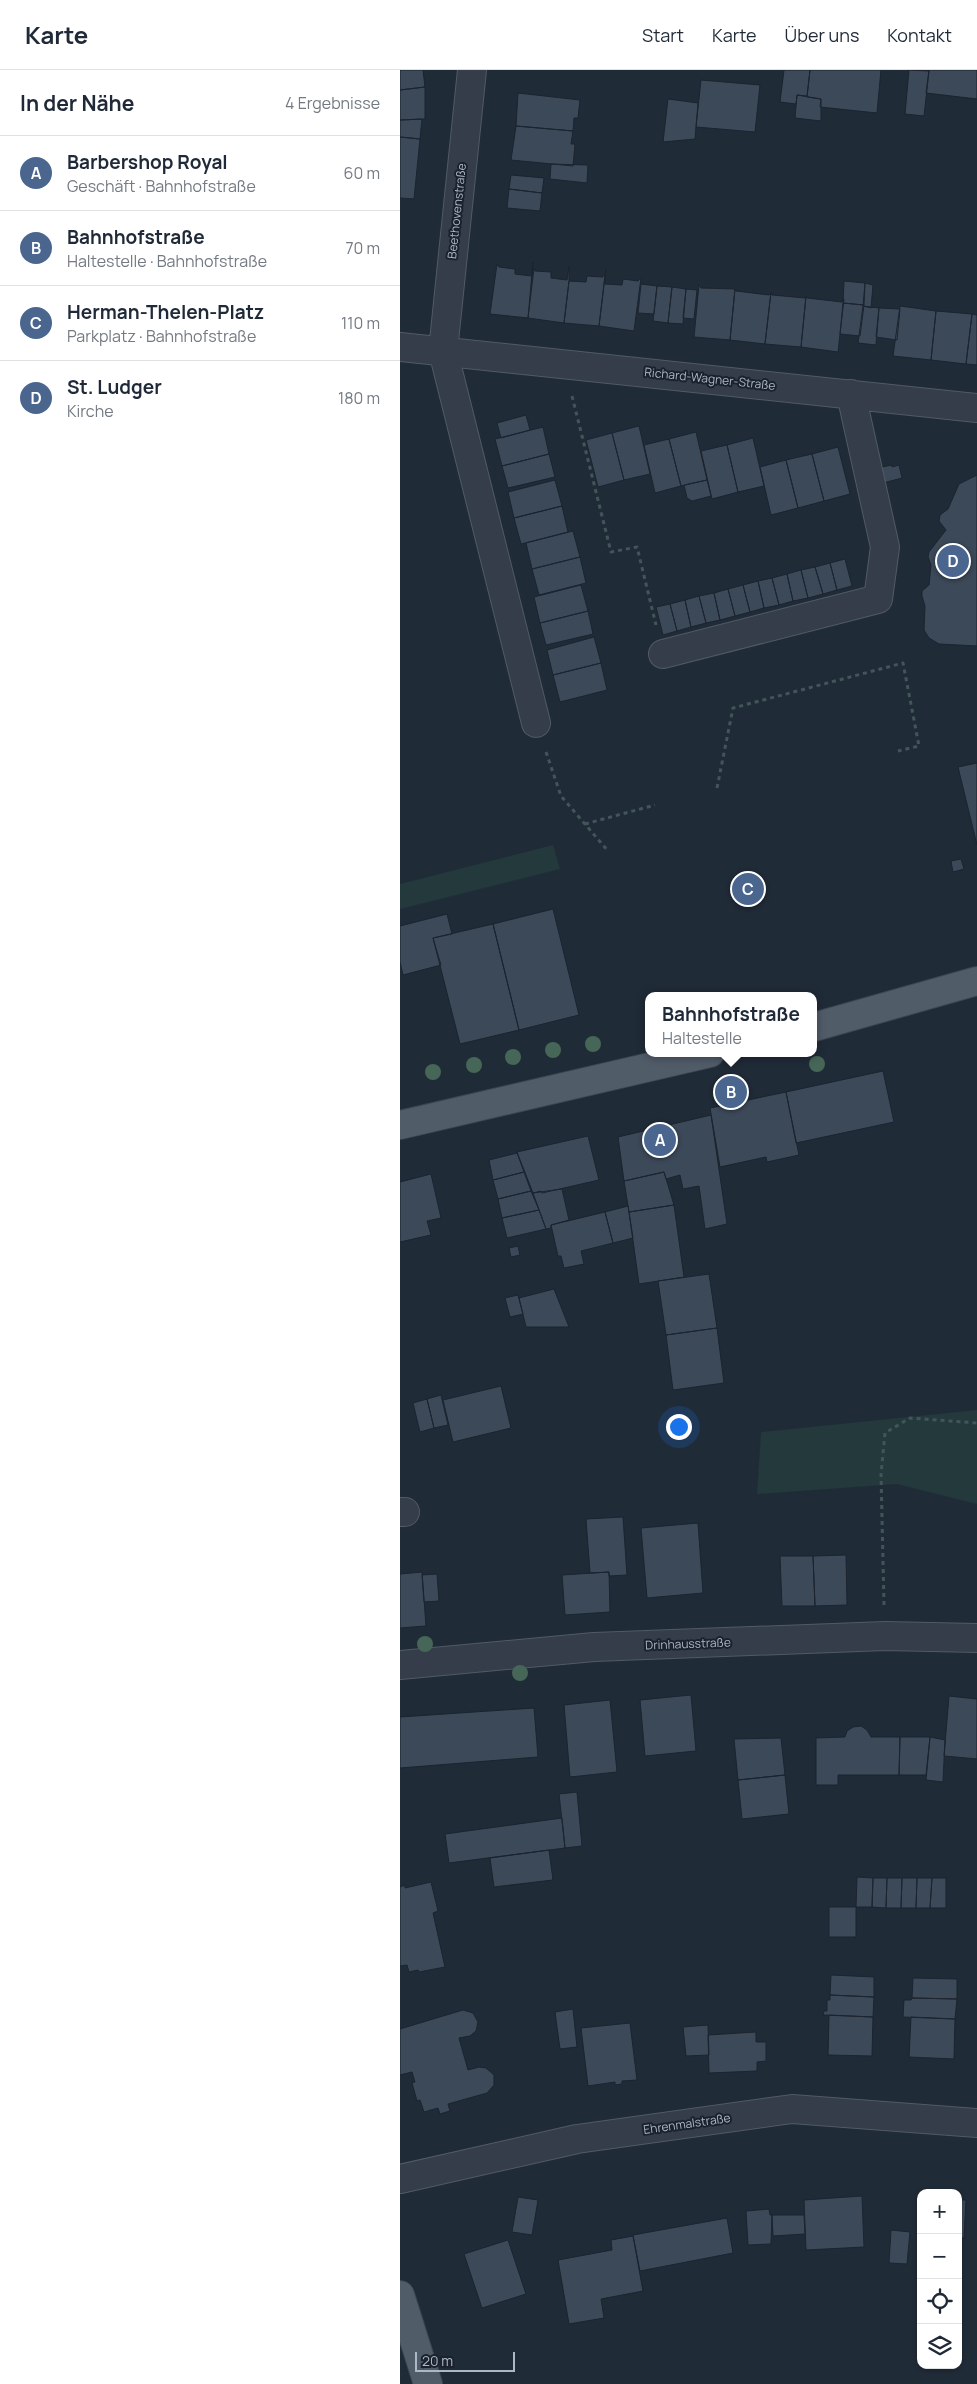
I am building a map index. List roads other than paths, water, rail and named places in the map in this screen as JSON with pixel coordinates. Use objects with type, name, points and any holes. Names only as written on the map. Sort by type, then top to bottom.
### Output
[{"type":"main road","points":[[817,1025],[977,981]]},
{"type":"main road","points":[[400,1125],[693,1057]]},
{"type":"main road","points":[[400,2295],[428,2384]]},
{"type":"street","name":"Beethovenstraße","points":[[443,352],[472,70]]},
{"type":"street","name":"Richard-Wagner-Straße","points":[[400,347],[977,408]]},
{"type":"street","points":[[443,352],[536,723]]},
{"type":"street","points":[[663,654],[878,599],[885,547],[851,394]]},
{"type":"street","name":"Drinhausstraße","points":[[400,1665],[594,1648],[885,1636],[977,1638]]},
{"type":"street","name":"Ehrenmalstraße","points":[[400,2180],[577,2139],[792,2109],[977,2123]]},
{"type":"place","name":"St. Ludger","points":[[953,561]]},
{"type":"place","name":"Herman-Thelen-Platz","points":[[748,889]]},
{"type":"place","name":"Bahnhofstraße","points":[[731,1092]]},
{"type":"place","name":"Barbershop Royal","points":[[660,1140]]}]
